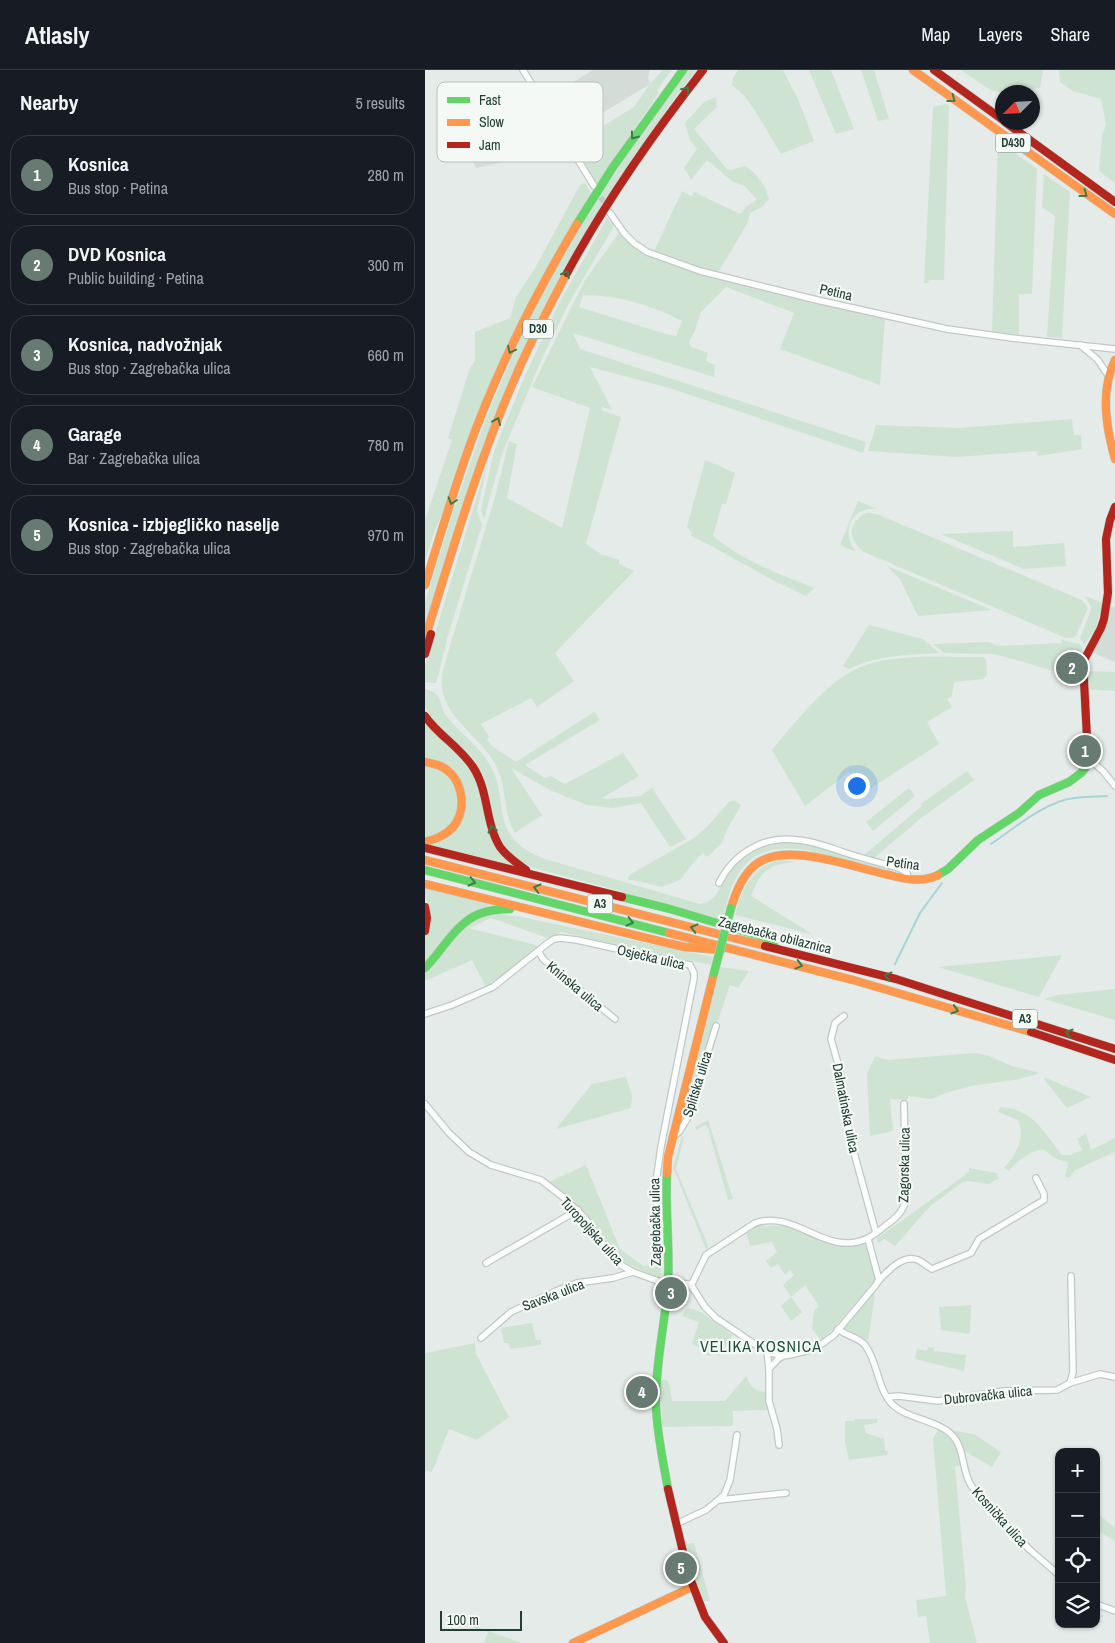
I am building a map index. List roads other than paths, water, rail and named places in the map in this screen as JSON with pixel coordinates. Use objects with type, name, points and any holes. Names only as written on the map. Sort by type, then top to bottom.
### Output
[{"type":"main road","name":"D30","points":[[425,586],[470,446],[498,375],[532,306],[591,200],[683,70]]},
{"type":"main road","name":"D30","points":[[425,639],[471,491],[514,380],[573,261],[610,198],[663,120],[703,70]]},
{"type":"main road","name":"D430","points":[[913,70],[1115,214]]},
{"type":"main road","name":"D430","points":[[935,70],[995,114]]},
{"type":"main road","name":"D430","points":[[1016,130],[1115,202]]},
{"type":"main road","points":[[1115,360],[1108,375],[1107,390],[1109,434],[1115,459]]},
{"type":"main road","points":[[425,654],[468,513],[471,491]]},
{"type":"main road","points":[[1088,758],[1083,662],[1104,619],[1109,593],[1106,539],[1115,507]]},
{"type":"main road","points":[[425,716],[437,732],[472,766],[485,794],[492,832],[501,849],[513,862],[536,875]]},
{"type":"main road","name":"Petina","points":[[714,973],[739,884],[749,869],[763,859],[787,853],[804,855],[908,879],[931,878],[941,874],[979,838],[1018,814],[1039,795],[1076,778],[1084,770],[1088,758]]},
{"type":"main road","points":[[425,762],[437,765],[451,774],[458,782],[462,800],[459,818],[449,833],[425,842]]},
{"type":"main road","points":[[425,848],[670,909],[767,938],[776,948]]},
{"type":"main road","name":"Zagrebačka obilaznica","points":[[425,860],[897,979],[1115,1049]]},
{"type":"main road","name":"Zagrebačka obilaznica","points":[[425,870],[853,980],[997,1021],[1115,1060]]},
{"type":"main road","points":[[425,884],[685,947],[723,950],[739,955],[751,953]]},
{"type":"main road","points":[[425,907],[427,918],[425,931]]},
{"type":"main road","points":[[425,968],[457,930],[474,916],[490,909],[514,910],[520,908]]},
{"type":"main road","name":"Zagrebačka ulica","points":[[714,973],[672,1138],[667,1171],[668,1282],[656,1405],[659,1441],[676,1524],[692,1587],[705,1617],[724,1643]]},
{"type":"main road","points":[[573,1643],[692,1587]]},
{"type":"street","points":[[523,70],[530,82]]},
{"type":"street","points":[[579,162],[594,186]]},
{"type":"street","name":"Petina","points":[[610,213],[624,233],[647,252],[700,271],[781,292],[947,329],[1115,349]]},
{"type":"street","points":[[1078,344],[1097,359],[1108,375]]},
{"type":"street","points":[[1088,758],[1103,771],[1115,786]]},
{"type":"street","points":[[719,884],[729,866],[746,851],[761,843],[782,839],[807,841],[899,868],[907,873],[908,879]]},
{"type":"street","name":"Osječka ulica","points":[[425,1014],[452,1005],[493,987],[554,939],[567,938],[681,962],[692,968],[694,978],[657,1175],[657,1218],[660,1224],[666,1226]]},
{"type":"street","name":"Kninska ulica","points":[[538,951],[544,960],[615,1019]]},
{"type":"street","name":"Dalmatinska ulica","points":[[844,1016],[835,1023],[831,1039],[840,1071],[850,1138],[876,1233]]},
{"type":"street","name":"Splitska ulica","points":[[672,1138],[679,1132],[687,1119],[716,1026]]},
{"type":"street","name":"Turopoljska ulica","points":[[425,1104],[449,1133],[469,1152],[491,1165],[541,1180],[578,1210],[614,1259],[625,1267],[649,1278],[689,1284],[691,1286]]},
{"type":"street","name":"Zagorska ulica","points":[[868,1239],[898,1216],[905,1205],[905,1104]]},
{"type":"street","points":[[769,1369],[783,1356],[800,1353],[819,1346],[838,1329],[879,1280],[895,1265],[909,1258],[917,1260],[932,1269],[971,1253],[979,1239],[1044,1200],[1044,1194],[1036,1178]]},
{"type":"street","points":[[486,1263],[578,1210]]},
{"type":"street","points":[[783,1356],[767,1351],[716,1318],[705,1307],[691,1286],[701,1264],[709,1253],[755,1223],[761,1221],[785,1222],[836,1243],[851,1243],[868,1239],[879,1280]]},
{"type":"street","name":"Savska ulica","points":[[481,1338],[511,1312],[556,1291],[577,1283],[613,1278],[633,1272]]},
{"type":"street","points":[[1070,1383],[1073,1372],[1071,1276]]},
{"type":"street","name":"Kosnička ulica","points":[[838,1329],[858,1339],[866,1346],[887,1397],[893,1405],[951,1434],[959,1447],[966,1476],[972,1487],[1029,1549],[1055,1572]]},
{"type":"street","points":[[767,1351],[769,1401],[777,1429],[779,1445]]},
{"type":"street","name":"Dubrovačka ulica","points":[[887,1397],[899,1396],[945,1400],[1004,1391],[1057,1390],[1070,1383],[1100,1374],[1115,1376]]},
{"type":"street","points":[[676,1524],[697,1515],[719,1500],[728,1487],[731,1480],[737,1435]]},
{"type":"street","points":[[719,1500],[786,1493]]},
{"type":"street","points":[[1100,1605],[1115,1611]]},
{"type":"waterway","points":[[991,844],[1026,819],[1054,804],[1075,798],[1107,796]]},
{"type":"waterway","points":[[895,964],[920,913],[942,883]]},
{"type":"tunnel","points":[[596,190],[607,207]]},
{"type":"place","name":"DVD Kosnica","points":[[1072,668]]},
{"type":"place","name":"Kosnica","points":[[1085,751]]},
{"type":"place","name":"Kosnica, nadvožnjak","points":[[671,1293]]},
{"type":"place","name":"Garage","points":[[642,1392]]},
{"type":"place","name":"Kosnica - izbjegličko naselje","points":[[681,1568]]},
{"type":"district","name":"VELIKA KOSNICA","points":[[761,1346]]}]
